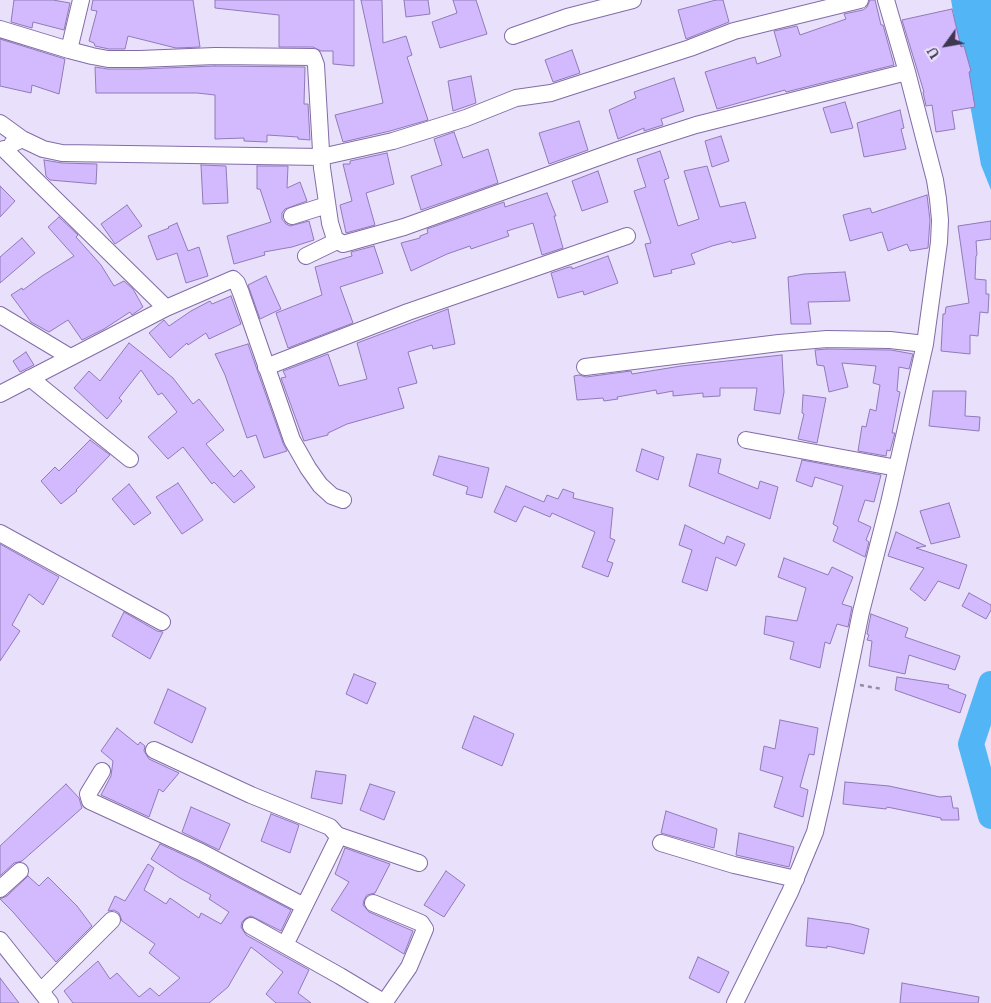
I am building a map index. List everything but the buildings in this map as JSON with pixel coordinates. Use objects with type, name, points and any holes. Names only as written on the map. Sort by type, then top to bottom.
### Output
[{"type":"street","points":[[69,50],[81,0]]},
{"type":"street","points":[[513,36],[567,17],[633,0]]},
{"type":"street","points":[[0,123],[22,139],[44,149],[62,153],[321,158],[393,141],[466,118],[516,98],[551,93],[690,48],[734,31],[860,0]]},
{"type":"street","points":[[735,1003],[796,878],[816,825],[866,592],[925,344],[937,264],[940,220],[935,180],[886,0]]},
{"type":"street","points":[[0,29],[69,50],[108,59],[215,56],[310,56],[314,58],[316,64],[321,158],[327,205],[333,236],[341,243],[346,244],[404,227],[624,148],[696,125],[907,72]]},
{"type":"street","points":[[22,139],[2,151],[166,308]]},
{"type":"street","points":[[292,216],[327,205]]},
{"type":"street","points":[[266,367],[408,312],[627,236]]},
{"type":"street","points":[[306,256],[337,240]]},
{"type":"street","points":[[0,394],[166,308],[233,279],[241,293],[292,440],[313,477],[332,496],[344,500]]},
{"type":"street","points":[[0,315],[70,357]]},
{"type":"street","points":[[586,367],[779,343],[827,339],[890,340],[925,344]]},
{"type":"street","points":[[30,378],[130,459]]},
{"type":"street","points":[[746,440],[897,468]]},
{"type":"street","points":[[0,533],[162,622]]},
{"type":"street","points":[[154,750],[251,795],[330,827],[337,835],[419,863]]},
{"type":"street","points":[[102,771],[88,794],[90,801],[201,852],[304,906]]},
{"type":"street","points":[[285,945],[338,840],[337,835]]},
{"type":"street","points":[[661,843],[734,865],[796,878]]},
{"type":"street","points":[[0,889],[20,871]]},
{"type":"street","points":[[251,926],[384,1003],[409,967],[425,929],[421,923],[373,903]]},
{"type":"street","points":[[1,942],[45,997],[112,920]]},
{"type":"path","points":[[846,683],[882,689]]},
{"type":"water","points":[[951,0],[991,0],[991,190],[981,165]]},
{"type":"waterway","points":[[991,684],[971,744],[991,816]]}]
